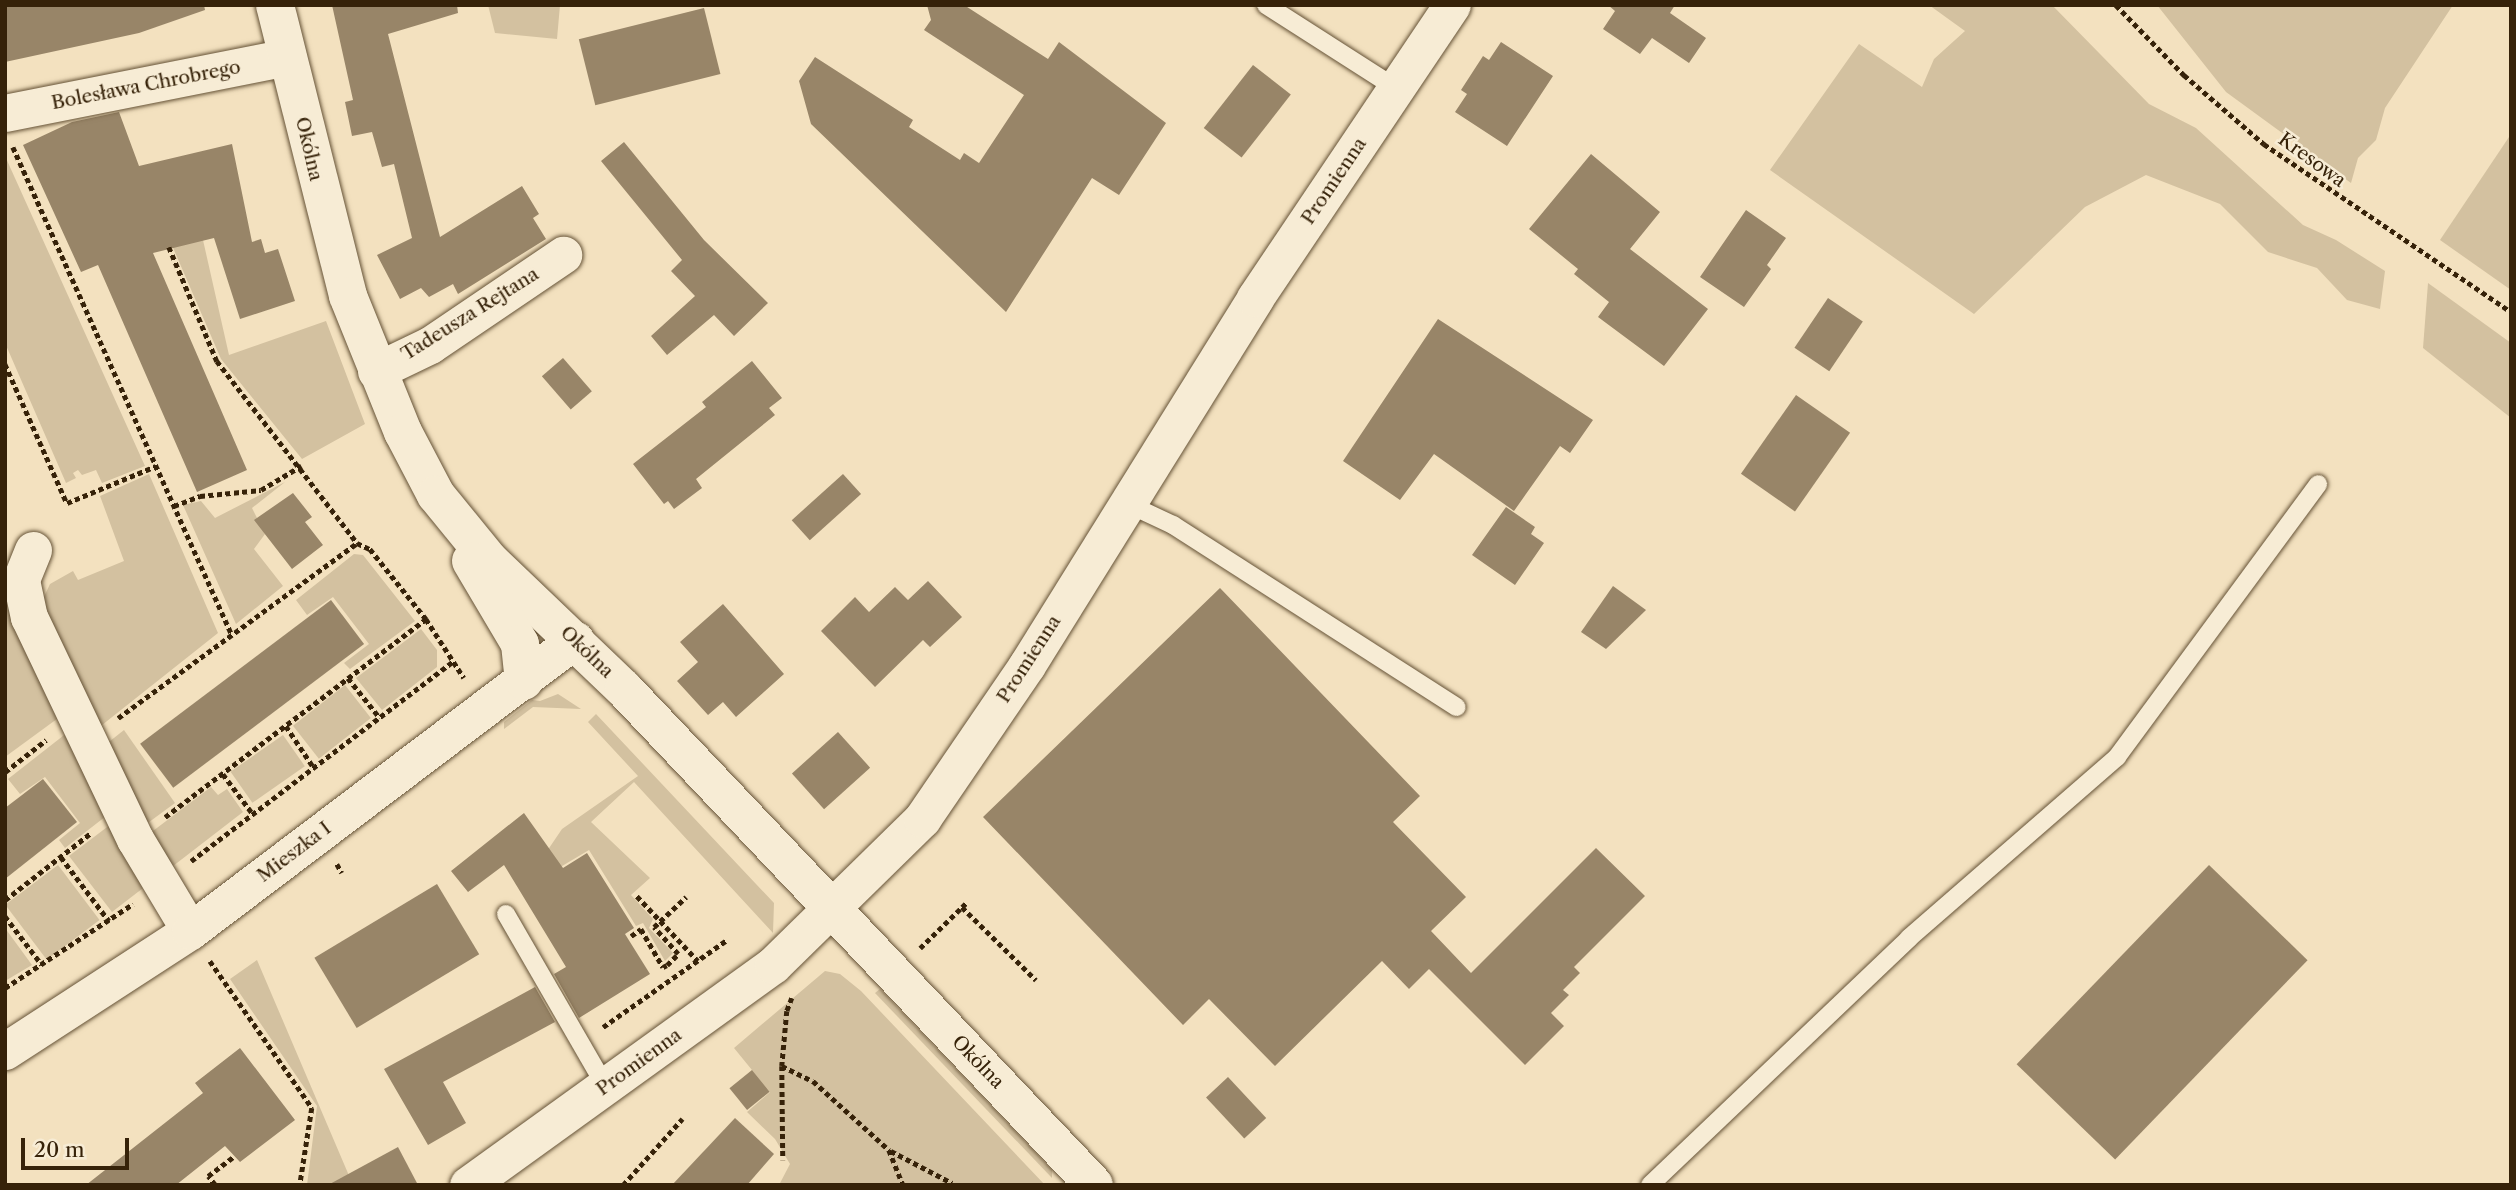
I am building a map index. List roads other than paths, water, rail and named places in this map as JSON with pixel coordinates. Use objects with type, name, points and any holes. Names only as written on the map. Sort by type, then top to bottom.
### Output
[{"type":"street","name":"Okólna","points":[[275,5],[330,238],[376,371],[425,475],[456,523],[509,580],[575,640],[1094,1185]]},
{"type":"street","name":"Promienna","points":[[468,1185],[773,965],[922,819],[1027,664],[1255,298],[1452,5]]},
{"type":"street","name":"Bolesława Chrobrego","points":[[7,125],[287,57]]},
{"type":"street","name":"Tadeusza Rejtana","points":[[376,371],[430,345],[563,255]]},
{"type":"street","points":[[456,523],[477,578],[520,644],[524,681]]},
{"type":"street","points":[[33,550],[21,580],[29,617],[127,825],[159,886],[190,931]]},
{"type":"street","name":"Mieszka I","points":[[5,1051],[190,931],[575,640]]},
{"type":"lane","points":[[1266,5],[1396,88]]},
{"type":"lane","points":[[1650,1185],[1909,939],[2117,757],[2318,484]]},
{"type":"lane","points":[[1126,503],[1173,525],[1457,707]]},
{"type":"lane","points":[[506,914],[606,1087]]}]
